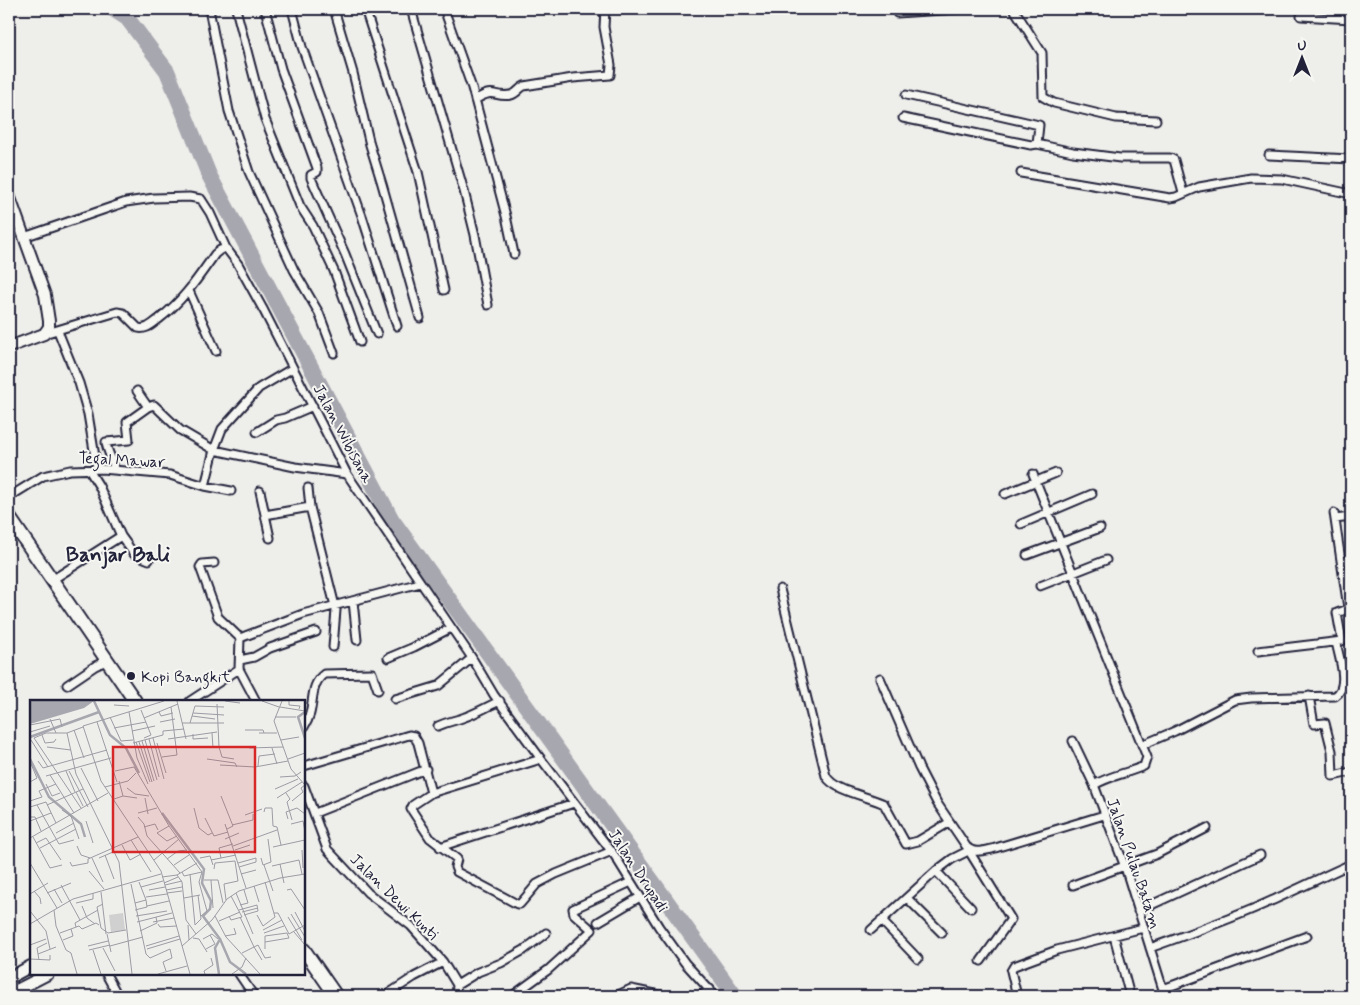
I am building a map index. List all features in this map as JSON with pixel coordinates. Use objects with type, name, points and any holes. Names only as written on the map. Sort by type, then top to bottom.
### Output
[{"type":"highway","points":[[9,517],[134,700]]},
{"type":"highway","points":[[305,951],[336,996]]},
{"type":"street","points":[[209,9],[229,111],[249,172],[294,270],[319,313],[334,353]]},
{"type":"street","points":[[236,9],[265,119],[300,206],[334,271],[360,342]]},
{"type":"street","points":[[265,9],[281,69],[317,168],[317,172],[311,175],[311,178],[346,254],[377,334]]},
{"type":"street","points":[[292,9],[302,47],[362,216],[397,326]]},
{"type":"street","points":[[334,9],[353,73],[370,145],[420,318]]},
{"type":"street","points":[[365,9],[418,172],[444,290]]},
{"type":"street","points":[[411,9],[464,191],[488,305]]},
{"type":"street","points":[[444,9],[474,100],[506,216],[514,254]]},
{"type":"street","points":[[474,100],[489,92],[510,95],[524,86],[573,78],[610,76],[611,64],[604,27],[605,9]]},
{"type":"street","points":[[897,13],[957,9]]},
{"type":"street","points":[[1014,9],[1042,53],[1043,97],[1054,102],[1116,118],[1156,120]]},
{"type":"street","points":[[1301,16],[1351,19]]},
{"type":"street","points":[[906,95],[1039,125],[1037,144]]},
{"type":"street","points":[[902,118],[1031,146],[1037,144],[1073,152],[1120,158],[1170,158],[1174,160],[1184,193]]},
{"type":"street","points":[[1269,155],[1351,159]]},
{"type":"street","points":[[1021,173],[1170,198],[1206,186],[1244,179],[1268,178],[1351,194]]},
{"type":"street","points":[[9,194],[45,296],[49,327],[44,334]]},
{"type":"street","name":"Jalan Wibisana","points":[[24,237],[126,202],[154,198],[197,197],[201,199],[210,213],[226,248],[238,264],[264,310],[347,474],[472,658]]},
{"type":"street","points":[[9,348],[44,334],[117,312],[123,313],[138,328],[147,328],[172,309],[189,291],[215,254],[226,248]]},
{"type":"street","points":[[189,291],[216,351]]},
{"type":"street","points":[[58,331],[79,383],[88,414],[97,469]]},
{"type":"street","points":[[205,486],[214,450],[222,430],[259,388],[293,368]]},
{"type":"street","points":[[137,391],[148,407]]},
{"type":"street","points":[[114,470],[113,461],[108,454],[106,442],[129,440],[127,422],[148,407],[154,405],[180,430],[214,450],[296,467],[347,474]]},
{"type":"street","points":[[257,432],[276,420],[313,406]]},
{"type":"street","name":"Tegal Mawar","points":[[9,497],[43,476],[62,471],[97,469],[170,475],[205,486],[231,491]]},
{"type":"street","points":[[89,470],[99,486],[121,536],[134,554],[149,560]]},
{"type":"street","points":[[1005,494],[1035,478],[1056,473]]},
{"type":"street","points":[[1035,478],[1147,757],[1144,766],[1094,785]]},
{"type":"street","points":[[308,488],[310,507],[336,616],[333,647]]},
{"type":"street","points":[[260,491],[270,538]]},
{"type":"street","points":[[1021,524],[1092,494]]},
{"type":"street","points":[[265,515],[310,507]]},
{"type":"street","points":[[1258,650],[1342,640],[1336,613],[1350,608],[1334,516],[1351,517]]},
{"type":"street","points":[[1027,555],[1100,528]]},
{"type":"street","points":[[52,580],[121,536]]},
{"type":"street","points":[[1040,586],[1106,560]]},
{"type":"street","points":[[1341,561],[1351,560]]},
{"type":"street","points":[[214,563],[204,562],[200,567],[218,617],[240,638],[239,668],[255,700]]},
{"type":"street","points":[[240,638],[299,615],[420,583]]},
{"type":"street","points":[[780,589],[828,781],[884,804],[907,845],[950,822]]},
{"type":"street","points":[[353,602],[357,640]]},
{"type":"street","points":[[388,658],[451,628]]},
{"type":"street","points":[[240,660],[254,657],[270,648],[316,632]]},
{"type":"street","points":[[1142,744],[1175,731],[1235,700],[1335,696],[1341,692],[1344,684],[1336,642]]},
{"type":"street","points":[[395,699],[438,686],[472,658]]},
{"type":"street","name":"Jalan Drupadi","points":[[472,658],[541,759],[612,851],[640,897],[685,963],[715,996]]},
{"type":"street","points":[[67,685],[94,666],[108,660]]},
{"type":"street","points":[[191,700],[239,668]]},
{"type":"street","points":[[305,725],[311,712],[314,684],[324,673],[371,672],[378,690]]},
{"type":"street","points":[[880,678],[912,755],[932,794],[1012,919],[981,961]]},
{"type":"street","points":[[1309,696],[1314,724],[1324,723],[1332,751],[1332,776],[1351,772]]},
{"type":"street","points":[[438,726],[451,720],[456,721],[500,701]]},
{"type":"street","points":[[305,766],[409,735],[416,739],[426,769],[431,793]]},
{"type":"street","name":"Jalan Pulau Batam","points":[[1073,741],[1094,785],[1125,867],[1164,992]]},
{"type":"street","points":[[541,759],[431,793],[413,805],[411,809],[430,838],[457,859],[455,867],[457,872],[517,904],[520,904],[536,884],[612,851]]},
{"type":"street","points":[[314,813],[426,769]]},
{"type":"street","name":"Jalan Dewi Kunti","points":[[305,789],[327,849],[368,893],[411,926],[443,962],[458,984]]},
{"type":"street","points":[[440,847],[574,803]]},
{"type":"street","points":[[871,930],[936,871],[952,859],[970,851],[998,847],[1104,815]]},
{"type":"street","points":[[1074,886],[1157,854],[1208,828]]},
{"type":"street","points":[[1138,911],[1260,855]]},
{"type":"street","points":[[1150,948],[1272,901],[1351,864]]},
{"type":"street","points":[[936,871],[971,908]]},
{"type":"street","points":[[512,996],[548,970],[592,930],[574,914],[573,909],[631,882]]},
{"type":"street","points":[[598,922],[640,897]]},
{"type":"street","points":[[907,898],[942,933]]},
{"type":"street","points":[[881,920],[918,959]]},
{"type":"street","points":[[1017,996],[1011,971],[1014,966],[1058,950],[1143,928]]},
{"type":"street","points":[[456,996],[458,984],[478,972],[501,963],[524,950],[546,933]]},
{"type":"street","points":[[1114,936],[1130,996]]},
{"type":"street","points":[[1164,992],[1307,936]]},
{"type":"street","points":[[385,996],[414,977],[443,962]]},
{"type":"street","points":[[9,978],[30,967]]},
{"type":"street","points":[[12,991],[46,975]]},
{"type":"street","points":[[107,975],[118,996]]},
{"type":"street","points":[[240,975],[254,996]]},
{"type":"street","points":[[616,996],[631,990],[665,996]]},
{"type":"street","points":[[700,996],[710,990]]},
{"type":"waterway","points":[[113,9],[127,18],[167,71],[209,175],[392,520],[735,996]]},
{"type":"place","name":"Kopi Bangkit","points":[[131,676]]},
{"type":"district","name":"Banjar Bali","points":[[118,554]]}]
